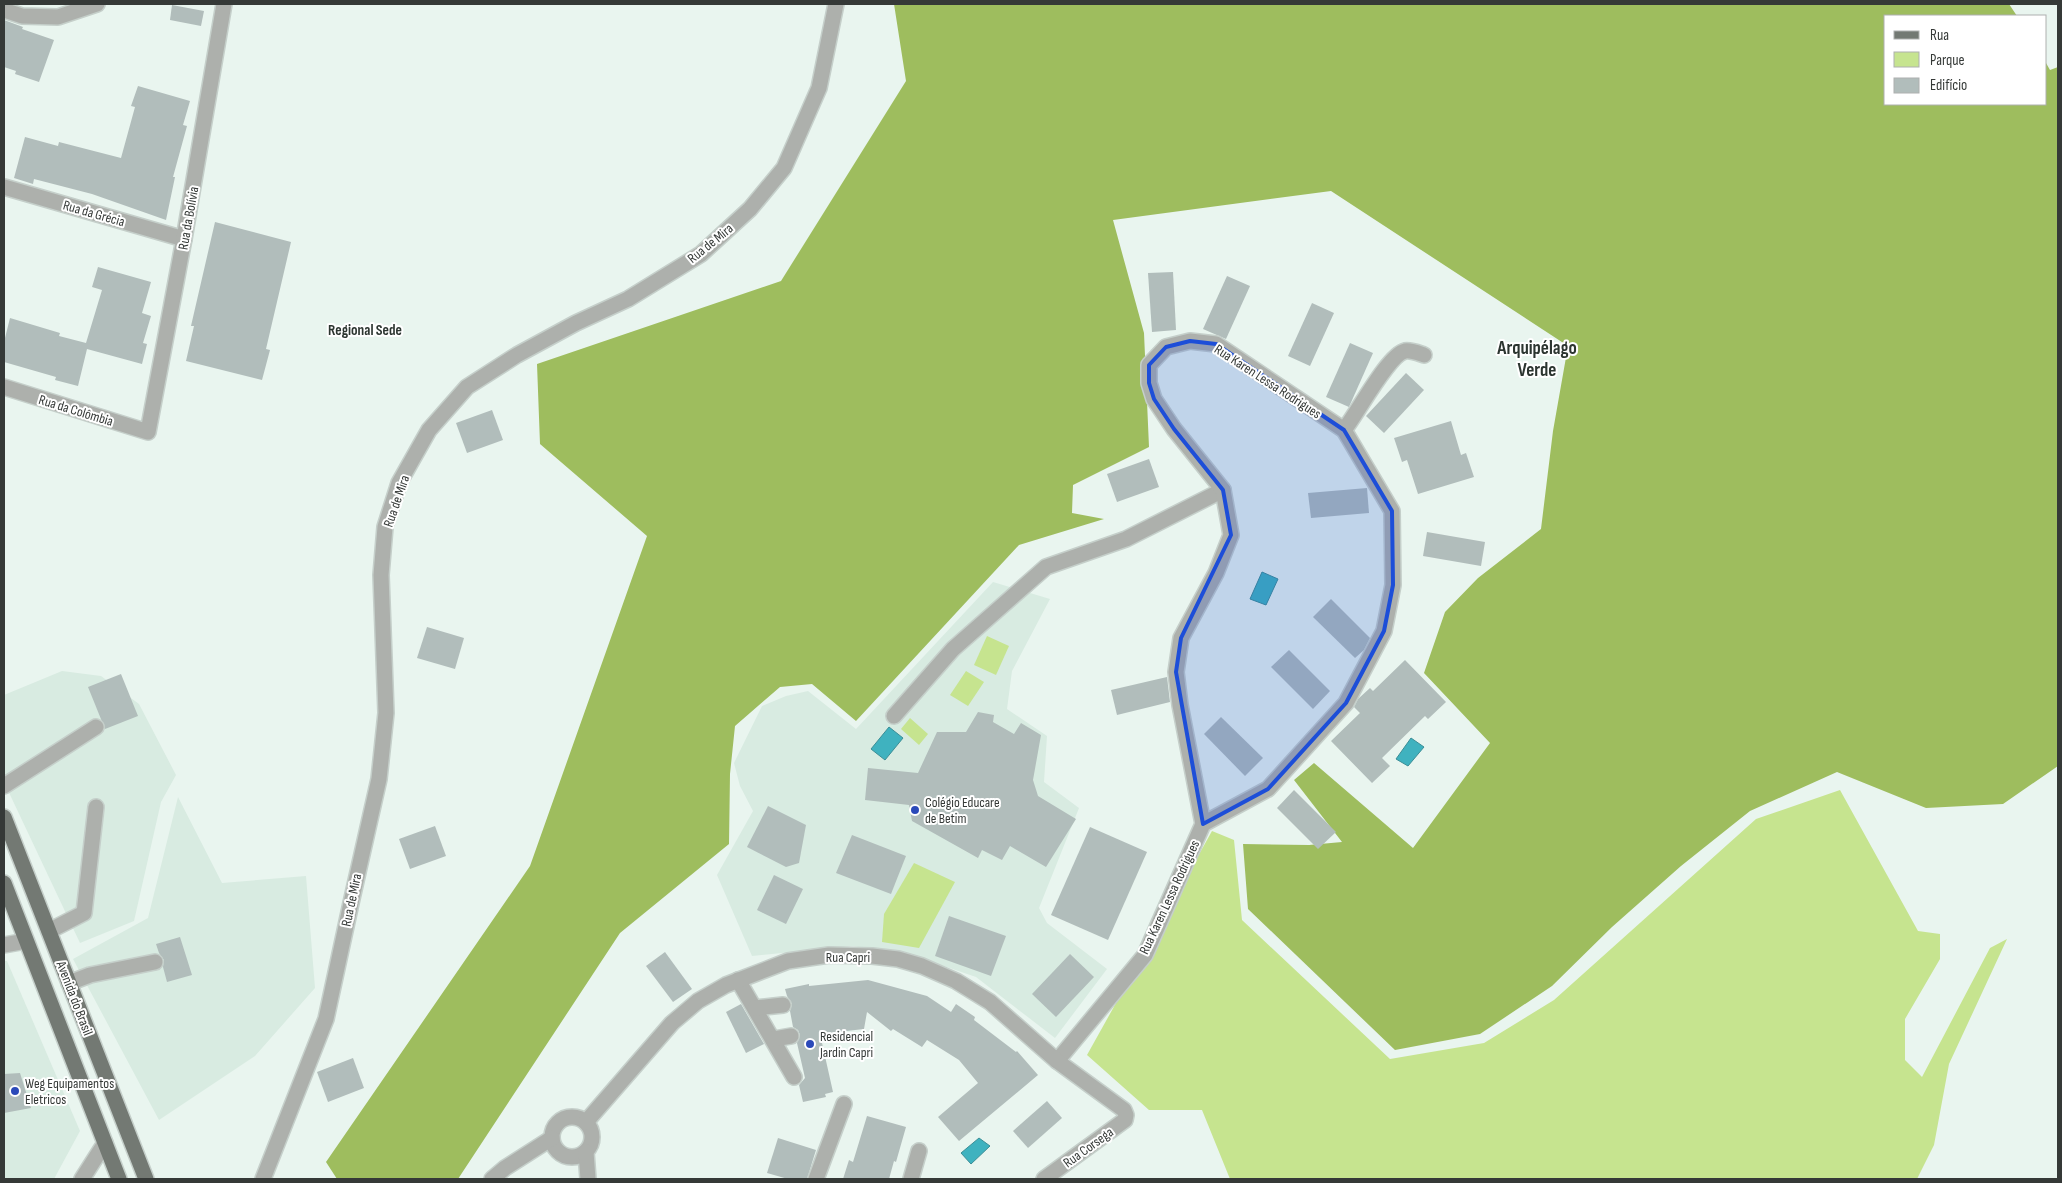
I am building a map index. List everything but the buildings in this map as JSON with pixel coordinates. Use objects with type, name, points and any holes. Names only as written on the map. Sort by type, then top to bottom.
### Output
[{"type":"main road","name":"Avenida do Brasil","points":[[4,817],[146,1179]]},
{"type":"main road","name":"Avenida do Brasil","points":[[4,884],[118,1179]]},
{"type":"street","points":[[4,10],[22,16],[58,17],[97,4]]},
{"type":"street","name":"Rua da Bolívia","points":[[148,432],[184,238],[224,4]]},
{"type":"street","name":"Rua de Mira","points":[[263,1179],[326,1019],[379,779],[386,713],[381,575],[385,527],[399,484],[430,430],[467,387],[542,341],[628,299],[701,254],[750,209],[784,168],[819,88],[836,4]]},
{"type":"street","name":"Rua da Grécia","points":[[4,187],[184,238]]},
{"type":"street","name":"Rua Karen Lessa Rodrigues","points":[[1057,1061],[1145,955],[1202,824],[1180,705],[1176,672],[1181,638],[1216,573],[1231,535],[1223,490],[1174,429],[1154,399],[1149,383],[1149,365],[1166,347],[1190,341],[1216,344],[1344,430],[1392,511],[1393,585],[1384,631],[1346,703],[1268,789],[1202,824]]},
{"type":"street","points":[[1344,430],[1388,364],[1403,352],[1409,351],[1424,355]]},
{"type":"street","name":"Rua da Colômbia","points":[[4,387],[148,432]]},
{"type":"street","points":[[894,716],[953,649],[1046,567],[1126,539],[1223,490]]},
{"type":"street","points":[[4,786],[96,727]]},
{"type":"street","points":[[49,931],[84,913],[96,807]]},
{"type":"street","points":[[4,945],[26,941]]},
{"type":"street","name":"Rua Capri","points":[[586,1122],[672,1023],[698,1001],[726,985],[788,961],[829,956],[872,956],[898,959],[922,966],[956,981],[990,1002],[1057,1061],[1124,1110]]},
{"type":"street","points":[[69,983],[90,975],[155,962]]},
{"type":"street","points":[[738,980],[774,1039],[794,1077]]},
{"type":"street","points":[[755,1008],[783,1005]]},
{"type":"street","points":[[774,1039],[791,1036]]},
{"type":"street","points":[[816,1179],[844,1104]]},
{"type":"street","name":"Rua Corsega","points":[[1044,1179],[1125,1120],[1124,1110]]},
{"type":"street","points":[[586,1152],[575,1157],[564,1156],[554,1146],[552,1138],[556,1124],[573,1116],[586,1122],[592,1133],[592,1140],[586,1152],[588,1179]]},
{"type":"street","points":[[492,1179],[552,1138]]},
{"type":"street","points":[[82,1179],[105,1143]]},
{"type":"street","points":[[911,1179],[919,1151]]},
{"type":"highlighted area","points":[[1190,341],[1216,344],[1344,430],[1392,511],[1393,585],[1384,631],[1346,703],[1268,789],[1203,824],[1176,672],[1181,638],[1231,535],[1223,490],[1174,429],[1154,399],[1149,383],[1149,365],[1166,347]]},
{"type":"shaded area","name":"Colégio Educare de Betim","points":[[993,582],[1050,599],[1012,671],[1007,709],[1047,736],[1044,782],[1079,808],[1039,908],[1047,923],[1107,969],[1055,1038],[976,977],[920,958],[853,946],[752,956],[717,875],[753,811],[740,786],[734,763],[762,706],[786,696],[808,691],[856,729]]},
{"type":"shaded area","points":[[62,671],[101,676],[139,704],[176,775],[161,802],[134,921],[80,943],[4,782],[4,695]]},
{"type":"shaded area","points":[[178,797],[222,883],[306,876],[315,988],[255,1056],[159,1120],[73,959],[148,918]]},
{"type":"shaded area","points":[[4,961],[7,961],[80,1131],[54,1179],[4,1179]]},
{"type":"green space","points":[[894,4],[2009,4],[2016,15],[1884,15],[1884,105],[2047,105],[2047,65],[2050,70],[2058,67],[2058,766],[2003,804],[1926,808],[1837,772],[1750,811],[1681,866],[1612,927],[1552,986],[1480,1034],[1395,1050],[1248,909],[1243,844],[1309,845],[1342,842],[1294,780],[1314,763],[1413,848],[1490,743],[1424,673],[1445,612],[1478,578],[1541,529],[1553,431],[1568,346],[1331,191],[1113,220],[1144,333],[1149,447],[1073,485],[1072,513],[1104,519],[1019,545],[856,721],[812,684],[780,687],[735,726],[730,774],[729,844],[620,933],[458,1179],[337,1179],[326,1162],[530,866],[647,536],[540,444],[537,364],[781,281],[906,81]]},
{"type":"green space","points":[[987,636],[1009,646],[996,675],[974,665]]},
{"type":"green space","points":[[966,671],[984,682],[968,706],[950,695]]},
{"type":"green space","points":[[910,718],[928,734],[919,745],[901,729]]},
{"type":"green space","points":[[1840,790],[1918,931],[1940,934],[1940,959],[1905,1019],[1905,1060],[1922,1077],[1990,948],[2007,939],[1949,1064],[1934,1145],[1917,1179],[1230,1179],[1202,1110],[1149,1110],[1087,1055],[1212,831],[1234,840],[1242,920],[1390,1059],[1484,1043],[1554,1000],[1756,819]]},
{"type":"green space","points":[[914,863],[955,882],[919,948],[882,942],[884,914]]},
{"type":"water","points":[[1262,572],[1278,579],[1266,605],[1250,599]]},
{"type":"water","points":[[889,727],[903,738],[885,760],[871,749]]},
{"type":"water","points":[[1411,738],[1424,747],[1408,766],[1396,759]]},
{"type":"water","points":[[979,1138],[990,1146],[971,1164],[961,1153]]},
{"type":"place","name":"Colégio Educare de Betim","points":[[915,810]]},
{"type":"place","name":"Residencial Jardin Capri","points":[[810,1044]]},
{"type":"place","name":"Weg Equipamentos Eletricos","points":[[15,1091]]},
{"type":"district","name":"Regional Sede","points":[[365,330]]},
{"type":"district","name":"Arquipélago Verde","points":[[1537,358]]}]
